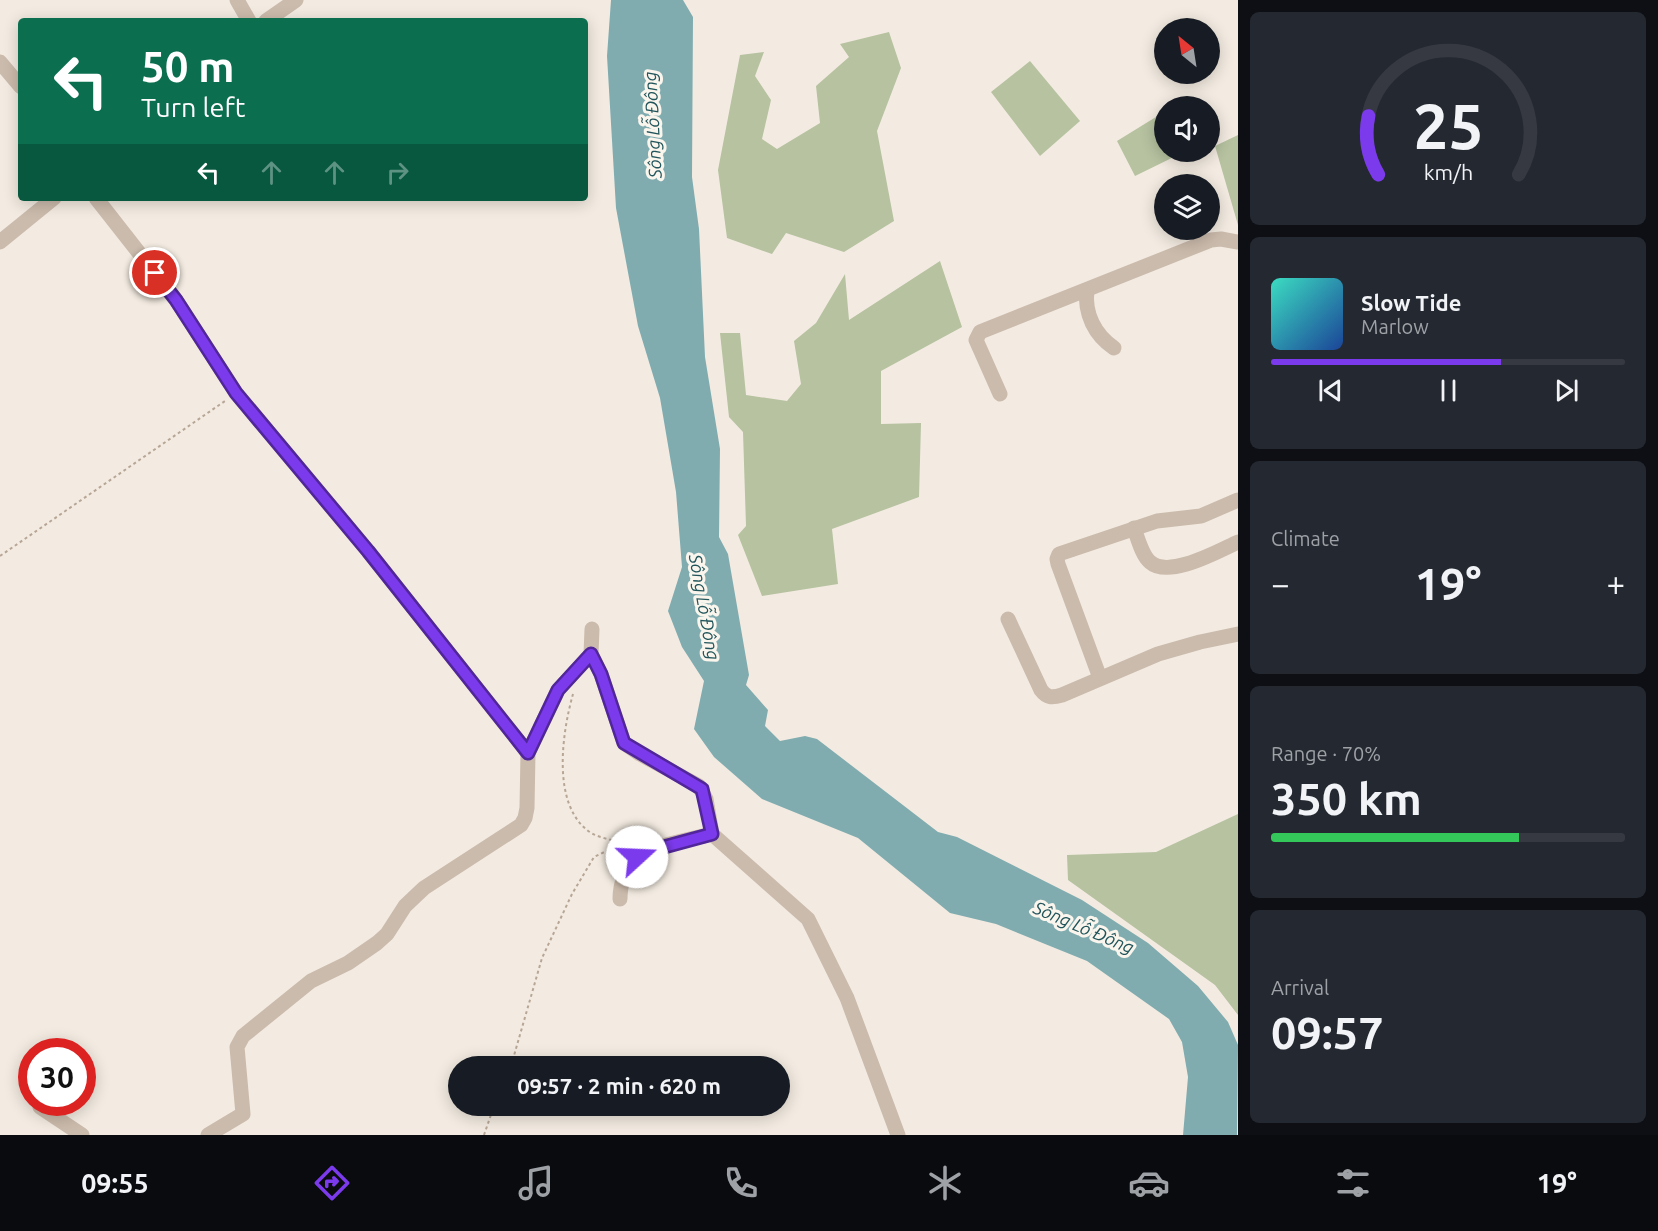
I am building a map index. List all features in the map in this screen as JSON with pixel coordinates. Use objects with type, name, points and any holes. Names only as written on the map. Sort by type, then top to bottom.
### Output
[{"type":"street","points":[[237,0],[247,18]]},
{"type":"street","points":[[271,18],[296,0]]},
{"type":"street","points":[[0,62],[18,83]]},
{"type":"street","points":[[0,242],[50,201]]},
{"type":"street","points":[[98,201],[176,300],[236,393],[368,551],[528,753]]},
{"type":"street","points":[[1000,394],[976,340],[978,334],[1211,240],[1238,242]]},
{"type":"street","points":[[1087,290],[1087,309],[1091,321],[1097,333],[1114,348]]},
{"type":"street","points":[[1100,678],[1057,559],[1059,554],[1157,521],[1201,516],[1238,500]]},
{"type":"street","points":[[1134,528],[1146,557],[1151,563],[1165,568],[1184,565],[1238,542]]},
{"type":"street","points":[[1008,620],[1041,690],[1047,697],[1062,695],[1158,654],[1238,634]]},
{"type":"street","points":[[591,629],[591,654],[601,674],[624,743],[702,789],[712,834],[808,919],[847,998],[898,1135]]},
{"type":"street","points":[[208,1135],[243,1114],[237,1047],[243,1036],[308,983],[348,963],[377,943],[387,934],[405,906],[424,888],[522,823],[527,814],[528,753],[558,690],[591,654]]},
{"type":"street","points":[[620,899],[621,883],[637,857],[712,834]]},
{"type":"street","points":[[54,1116],[82,1135]]},
{"type":"path","points":[[0,556],[236,393]]},
{"type":"path","points":[[574,690],[568,713],[564,751],[563,784],[566,797],[586,830],[623,843],[637,857]]},
{"type":"path","points":[[514,1056],[542,958],[572,894],[594,857],[623,843]]},
{"type":"path","points":[[484,1135],[491,1116]]},
{"type":"green space","points":[[889,32],[901,68],[877,131],[894,221],[844,252],[786,233],[772,254],[727,238],[718,170],[740,55],[764,52],[755,76],[771,100],[762,139],[777,149],[820,123],[816,86],[849,57],[840,44]]},
{"type":"green space","points":[[1030,61],[1080,121],[1040,156],[991,92]]},
{"type":"green space","points":[[1154,118],[1154,162],[1164,162],[1135,176],[1117,141]]},
{"type":"green space","points":[[1238,135],[1238,225],[1220,162],[1220,144]]},
{"type":"green space","points":[[940,261],[962,327],[881,371],[881,424],[921,423],[919,497],[832,529],[838,584],[762,596],[738,535],[746,526],[743,432],[729,417],[720,333],[740,333],[746,395],[787,401],[801,384],[794,341],[816,323],[845,274],[849,320]]},
{"type":"green space","points":[[1238,814],[1238,1015],[1215,985],[1068,880],[1067,855],[1156,852]]},
{"type":"water","name":"Sông Lỗ Đông","points":[[611,0],[683,0],[693,17],[692,177],[699,229],[705,357],[720,449],[719,537],[728,554],[749,675],[746,685],[768,710],[765,726],[780,741],[805,736],[817,739],[938,832],[957,837],[1082,900],[1148,943],[1198,986],[1228,1022],[1238,1045],[1237,1135],[1183,1135],[1188,1077],[1182,1042],[1169,1019],[1087,961],[996,924],[950,913],[858,838],[762,799],[714,757],[694,729],[704,681],[682,647],[668,611],[682,567],[676,492],[660,398],[638,326],[616,208],[607,56]]},
{"type":"route","points":[[155,273],[176,300],[236,393],[368,551],[528,753],[558,690],[591,654],[601,674],[624,743],[699,786],[706,799],[712,834],[637,857]]}]
